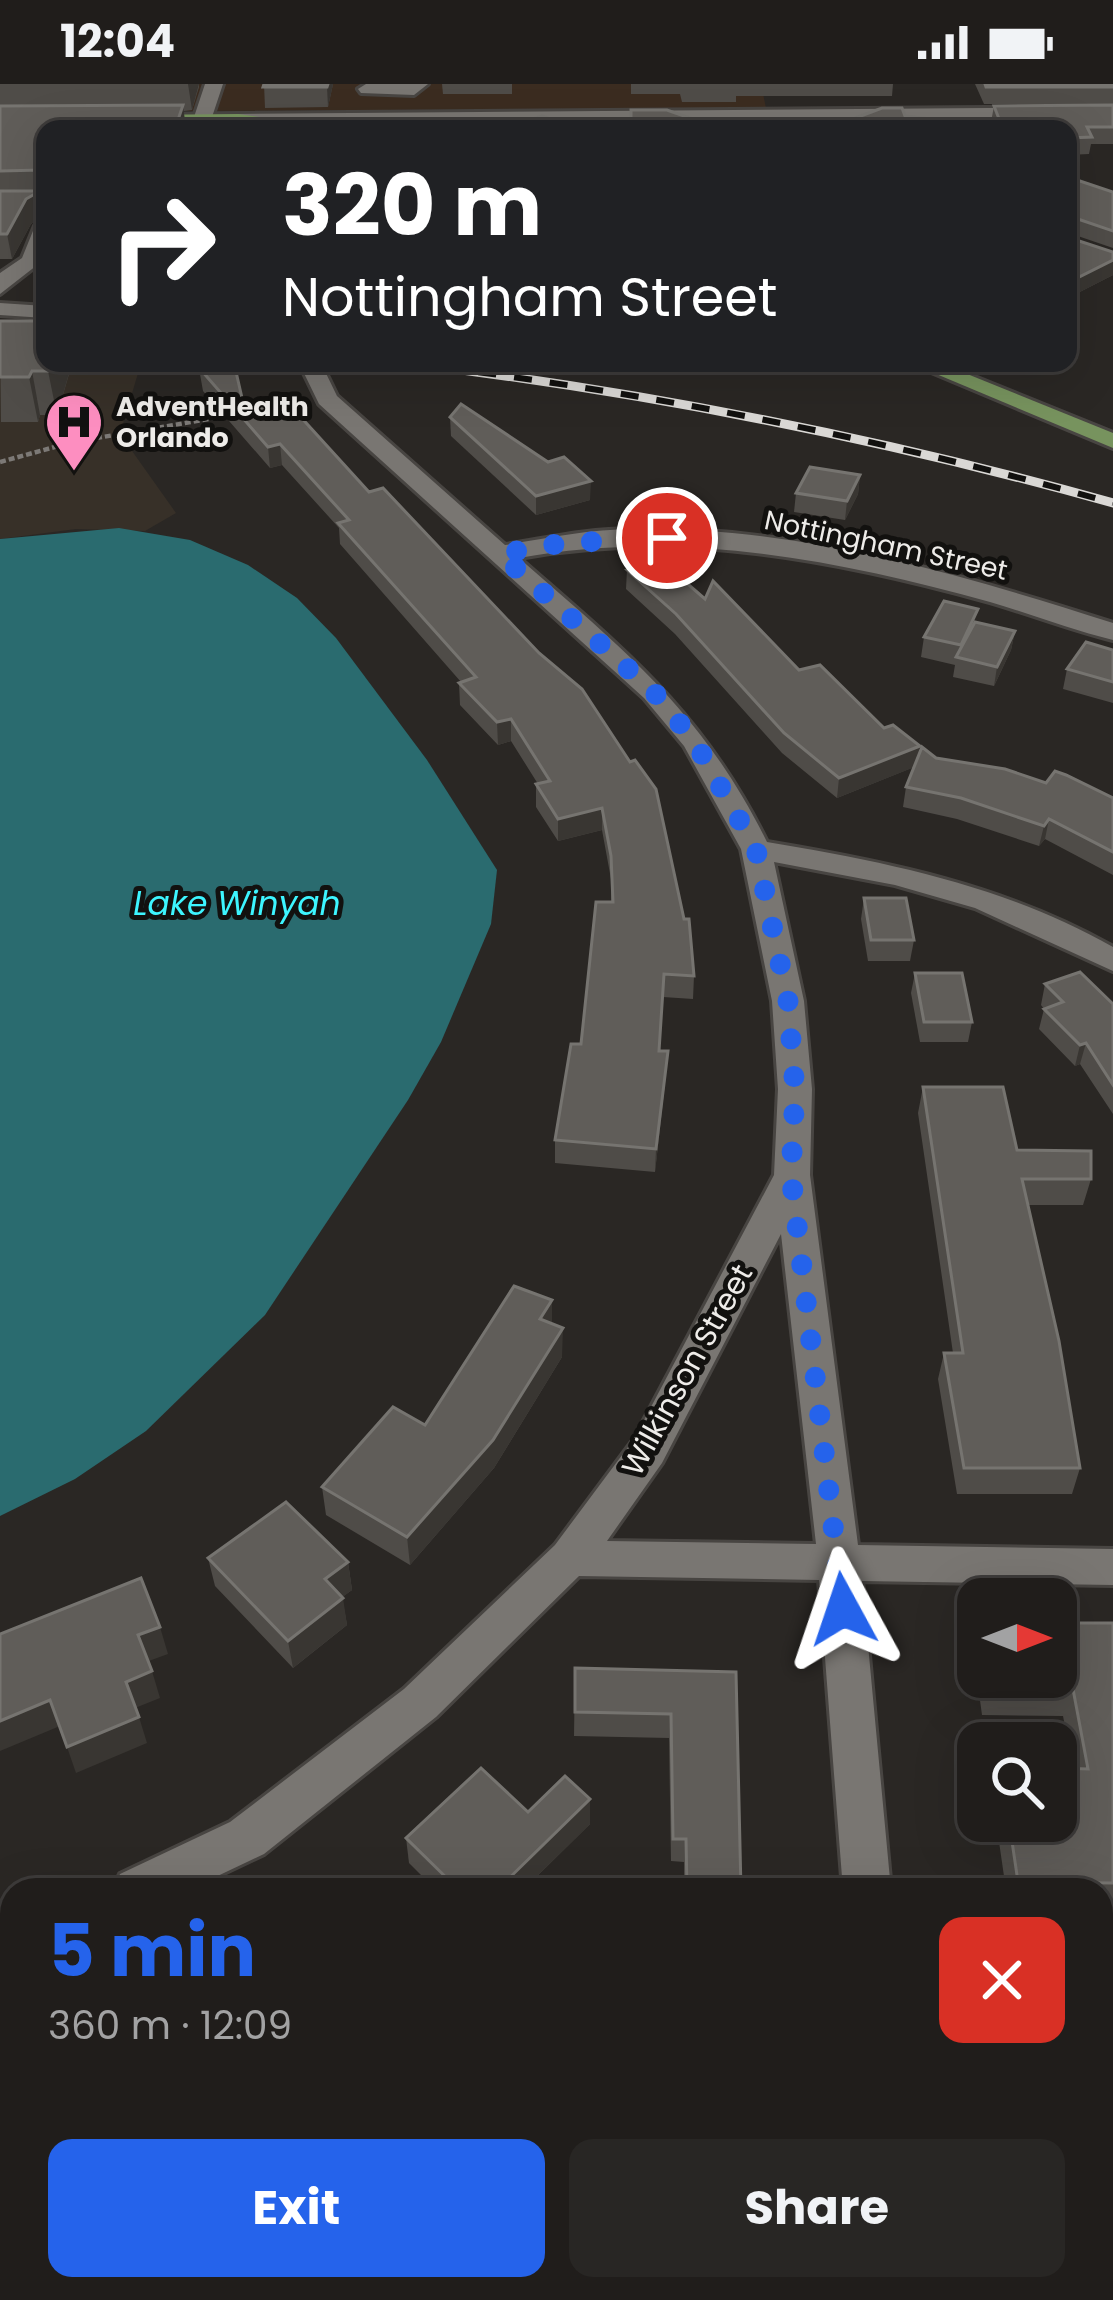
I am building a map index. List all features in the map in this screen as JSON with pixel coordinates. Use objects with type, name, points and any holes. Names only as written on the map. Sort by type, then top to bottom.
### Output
[{"type":"main road","points":[[231,120],[245,120]]},
{"type":"main road","points":[[943,372],[1113,441]]},
{"type":"street","points":[[202,120],[214,84]]},
{"type":"street","points":[[366,120],[368,87],[414,90],[419,84]]},
{"type":"street","points":[[930,84],[940,114]]},
{"type":"street","points":[[391,120],[583,107],[707,116],[830,108],[940,114],[1113,112]]},
{"type":"street","points":[[808,120],[830,108]]},
{"type":"street","points":[[707,116],[718,120]]},
{"type":"street","points":[[238,119],[270,120]]},
{"type":"street","points":[[0,288],[13,270],[32,262],[36,251]]},
{"type":"street","points":[[0,309],[36,311]]},
{"type":"street","name":"Wilkinson Street","points":[[314,372],[326,399],[654,692],[695,742],[756,849],[788,1001],[795,1090],[791,1175],[838,1562],[866,1878]]},
{"type":"street","name":"Nottingham Street","points":[[500,554],[636,536],[699,539],[820,556],[1113,632]]},
{"type":"street","points":[[756,849],[896,874],[1006,910],[1113,961]]},
{"type":"street","name":"Wilkinson Street","points":[[162,1878],[247,1838],[420,1703],[570,1558],[648,1450],[703,1355],[791,1175]]},
{"type":"street","points":[[570,1558],[1113,1567]]},
{"type":"path","points":[[0,462],[73,442],[240,414]]},
{"type":"shaded area","points":[[194,84],[761,84],[766,108],[186,111]]},
{"type":"shaded area","name":"AdventHealth Orlando","points":[[0,341],[36,359],[36,372],[138,372],[120,434],[176,513],[145,531],[76,529],[0,539]]},
{"type":"water","name":"Lake Winyah","points":[[119,528],[190,540],[248,565],[297,598],[336,638],[427,760],[497,870],[491,924],[441,1042],[408,1100],[265,1315],[146,1431],[75,1479],[0,1516],[0,539]]},
{"type":"building","points":[[264,84],[328,84],[263,87]]},
{"type":"building","points":[[1113,84],[1113,87],[986,87]]},
{"type":"building","points":[[183,105],[178,120],[36,120],[36,170],[0,171],[0,106]]},
{"type":"building","points":[[1113,105],[1113,127],[1087,127],[1092,137],[1077,138],[1077,120],[999,120],[994,106]]},
{"type":"building","points":[[882,108],[902,108],[905,116],[931,119],[931,120],[850,120]]},
{"type":"building","points":[[631,110],[667,110],[695,120],[631,120]]},
{"type":"building","points":[[1077,180],[1113,192],[1113,231],[1077,219]]},
{"type":"building","points":[[0,191],[36,191],[26,199],[7,234],[0,234]]},
{"type":"building","points":[[1077,240],[1113,252],[1113,260],[1077,278]]},
{"type":"building","points":[[0,321],[36,321],[36,371],[29,377],[0,377]]},
{"type":"building","points":[[203,372],[236,372],[245,411],[287,402],[369,492],[383,488],[539,653],[582,689],[630,762],[635,760],[656,789],[684,919],[689,919],[694,976],[664,974],[659,1051],[668,1051],[656,1149],[555,1140],[571,1044],[581,1044],[596,902],[613,902],[602,808],[558,819],[536,784],[550,781],[511,719],[497,722],[459,683],[476,677],[338,523],[349,520],[280,444],[268,447]]},
{"type":"building","points":[[461,404],[548,462],[564,457],[591,481],[536,496],[450,417]]},
{"type":"building","points":[[810,467],[860,475],[847,501],[796,493]]},
{"type":"building","points":[[660,560],[705,599],[713,581],[799,670],[820,665],[884,728],[893,725],[920,746],[839,778],[784,733],[676,614],[627,570]]},
{"type":"building","points":[[944,601],[978,609],[961,645],[924,637]]},
{"type":"building","points":[[975,622],[1015,631],[997,667],[956,657]]},
{"type":"building","points":[[1086,642],[1113,650],[1113,682],[1067,669]]},
{"type":"building","points":[[922,747],[936,758],[1005,769],[1046,783],[1055,771],[1113,798],[1113,852],[1049,819],[1044,826],[961,798],[906,787]]},
{"type":"building","points":[[864,898],[906,898],[914,940],[871,940]]},
{"type":"building","points":[[1080,972],[1113,1004],[1113,1085],[1086,1043],[1080,1045],[1044,1009],[1063,1002],[1045,984]]},
{"type":"building","points":[[915,973],[962,973],[972,1022],[924,1022]]},
{"type":"building","points":[[923,1087],[1003,1087],[1017,1150],[1091,1151],[1091,1179],[1022,1179],[1059,1341],[1080,1468],[964,1468],[944,1353],[963,1353]]},
{"type":"building","points":[[514,1286],[552,1300],[540,1319],[563,1328],[493,1440],[407,1537],[322,1487],[393,1407],[425,1425]]},
{"type":"building","points":[[286,1502],[348,1562],[325,1579],[343,1598],[288,1641],[208,1558]]},
{"type":"building","points":[[141,1578],[160,1627],[138,1635],[152,1671],[126,1682],[139,1717],[67,1747],[50,1700],[0,1721],[0,1634]]},
{"type":"building","points":[[1077,1623],[1113,1623],[1113,1878],[1017,1878],[1012,1842],[1077,1842],[1077,1769],[1088,1769],[1075,1698]]},
{"type":"building","points":[[575,1668],[736,1672],[741,1878],[687,1878],[686,1839],[673,1839],[671,1714],[575,1712]]},
{"type":"building","points":[[481,1768],[528,1812],[565,1776],[590,1799],[509,1878],[447,1878],[406,1838]]},
{"type":"railway","points":[[471,372],[763,420],[1113,503]]},
{"type":"place","name":"AdventHealth Orlando","points":[[74,473]]},
{"type":"route","points":[[667,538],[636,536],[500,554],[654,692],[695,742],[756,849],[788,1001],[795,1090],[791,1175],[843,1609]]}]
